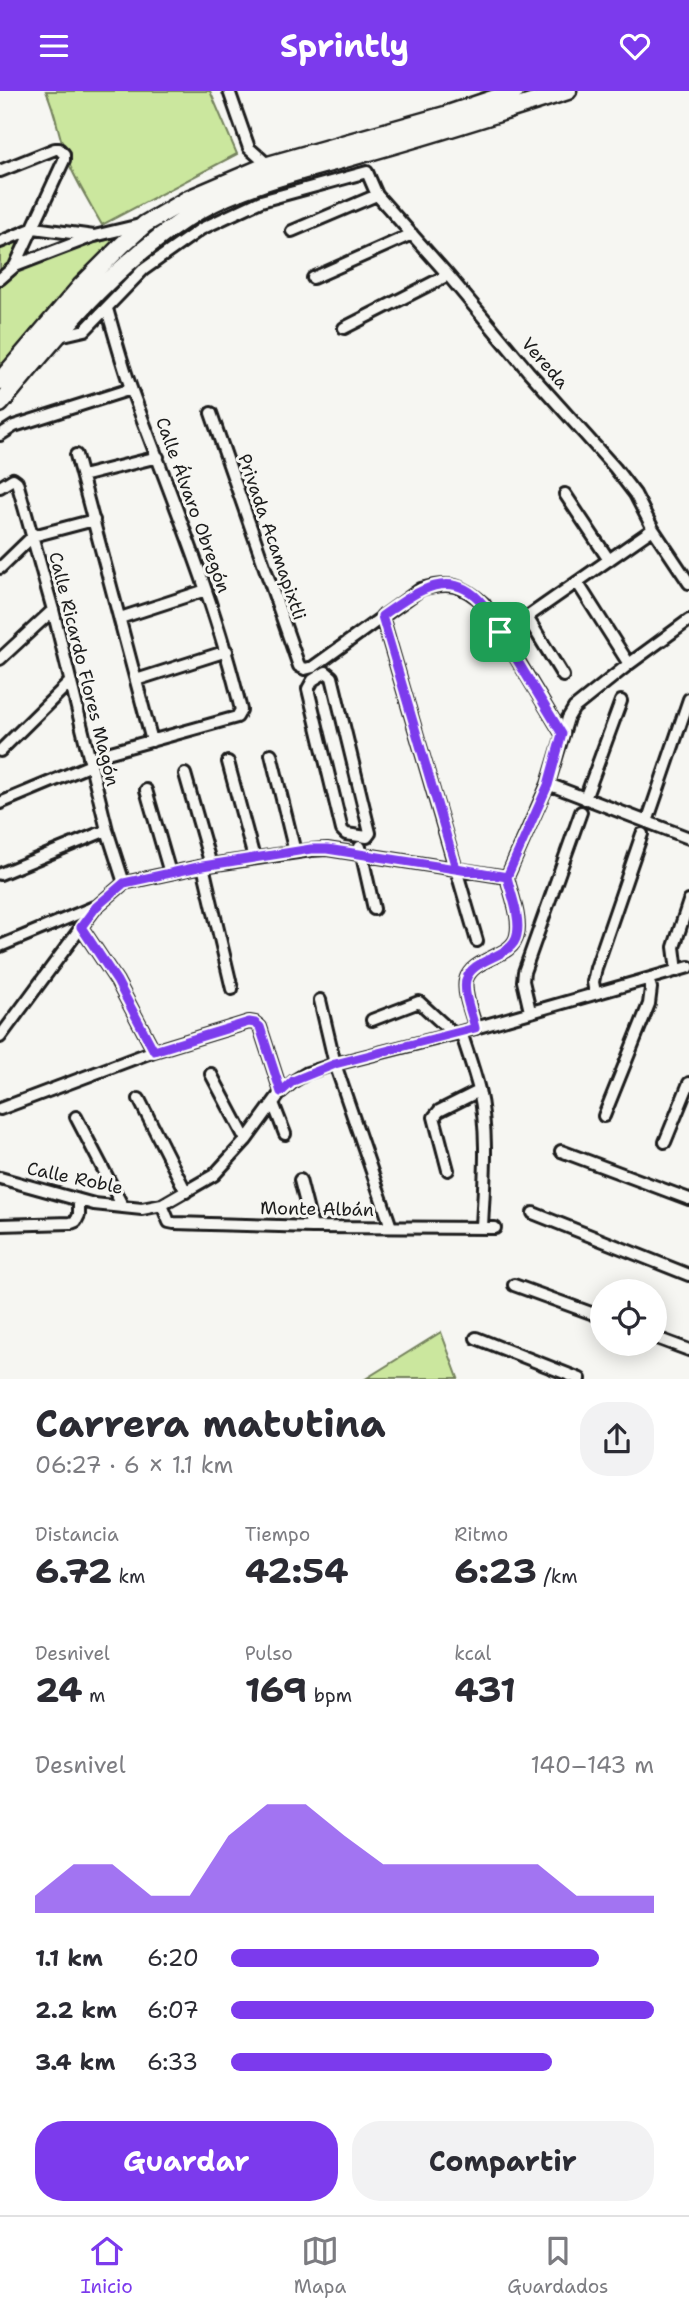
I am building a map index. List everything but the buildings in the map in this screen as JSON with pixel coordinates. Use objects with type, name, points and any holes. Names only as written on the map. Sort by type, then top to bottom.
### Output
[{"type":"main road","points":[[0,381],[81,286],[145,224],[188,199],[268,165],[445,115],[516,91]]},
{"type":"main road","points":[[0,404],[55,337],[128,263],[177,225],[228,196],[568,91]]},
{"type":"street","points":[[230,91],[249,148],[268,165]]},
{"type":"street","points":[[0,171],[55,149],[64,154],[64,160],[15,266]]},
{"type":"street","name":"Vereda","points":[[107,309],[143,270],[201,229],[261,201],[366,172],[377,195],[615,468],[635,494],[653,529],[689,583]]},
{"type":"street","points":[[292,231],[377,195]]},
{"type":"street","points":[[0,279],[15,266],[94,236],[145,224]]},
{"type":"street","points":[[0,242],[34,228],[94,236]]},
{"type":"street","points":[[313,278],[412,234]]},
{"type":"street","points":[[344,328],[448,275]]},
{"type":"street","points":[[55,337],[85,330],[107,309]]},
{"type":"street","name":"Calle Álvaro Obregón","points":[[107,309],[131,389],[227,651],[240,714],[152,741]]},
{"type":"street","points":[[0,435],[14,426],[131,389]]},
{"type":"street","name":"Privada Acamapixtli","points":[[211,413],[299,666],[305,669],[313,667],[382,616]]},
{"type":"street","points":[[0,803],[90,762],[152,741],[76,455]]},
{"type":"street","points":[[82,477],[158,457]]},
{"type":"street","name":"Calle Ricardo Flores Magón","points":[[0,487],[13,479],[17,482],[53,610],[107,830],[124,883]]},
{"type":"street","points":[[565,494],[609,560]]},
{"type":"street","points":[[0,568],[33,536],[94,520]]},
{"type":"street","points":[[500,632],[527,617],[653,529]]},
{"type":"street","points":[[577,582],[629,664]]},
{"type":"street","points":[[478,941],[382,616],[421,589],[439,584],[455,585],[472,593],[484,604],[562,734]]},
{"type":"street","points":[[120,618],[206,590]]},
{"type":"street","points":[[0,659],[53,610]]},
{"type":"street","points":[[527,617],[563,676]]},
{"type":"street","points":[[475,1028],[466,988],[467,978],[473,969],[513,945],[517,938],[518,927],[507,877],[548,785],[568,718],[574,708],[689,620]]},
{"type":"street","points":[[136,680],[227,651]]},
{"type":"street","points":[[326,672],[330,673],[370,832],[368,837],[359,837],[344,833],[308,689],[309,684],[326,672]]},
{"type":"street","points":[[0,751],[70,682]]},
{"type":"street","points":[[647,822],[689,698]]},
{"type":"street","points":[[585,799],[621,701]]},
{"type":"street","points":[[271,754],[295,852]]},
{"type":"street","points":[[228,762],[254,858]]},
{"type":"street","points":[[185,774],[232,989]]},
{"type":"street","points":[[548,785],[689,838]]},
{"type":"street","points":[[146,790],[170,873]]},
{"type":"street","points":[[530,1011],[523,981],[524,972],[581,813]]},
{"type":"street","points":[[0,874],[107,830]]},
{"type":"street","points":[[595,993],[593,982],[596,968],[642,834]]},
{"type":"street","points":[[359,837],[374,909]]},
{"type":"street","points":[[0,1037],[96,907],[124,883],[207,865],[327,849],[507,877]]},
{"type":"street","points":[[677,971],[674,947],[689,901]]},
{"type":"street","points":[[0,947],[96,907]]},
{"type":"street","points":[[81,927],[117,981],[154,1051]]},
{"type":"street","name":"Calle Roble","points":[[0,1178],[79,1201],[142,1209],[162,1206],[214,1175],[246,1139],[281,1092],[293,1081],[335,1064],[458,1033],[689,967]]},
{"type":"street","points":[[604,1116],[649,1004],[651,988],[648,979]]},
{"type":"street","points":[[320,1000],[335,1064],[391,1227]]},
{"type":"street","points":[[372,1020],[419,1002],[458,1033],[479,1091],[484,1128],[482,1227]]},
{"type":"street","points":[[0,1109],[154,1051],[249,1022],[260,1027],[281,1092]]},
{"type":"street","points":[[211,1074],[246,1139]]},
{"type":"street","points":[[666,1142],[689,1083]]},
{"type":"street","points":[[448,1170],[434,1117],[439,1111],[479,1091]]},
{"type":"street","points":[[139,1099],[186,1192]]},
{"type":"street","points":[[273,1103],[285,1134]]},
{"type":"street","points":[[76,1117],[123,1207]]},
{"type":"street","points":[[561,1151],[689,1199]]},
{"type":"street","points":[[300,1180],[312,1227]]},
{"type":"street","points":[[0,1225],[71,1223],[76,1221],[79,1215],[79,1201]]},
{"type":"street","name":"Monte Albán","points":[[162,1206],[169,1221],[174,1223],[495,1228]]},
{"type":"street","points":[[533,1213],[689,1275]]},
{"type":"street","points":[[514,1285],[590,1313]]},
{"type":"street","points":[[476,1338],[580,1378]]},
{"type":"street","points":[[667,1342],[689,1350]]},
{"type":"green space","points":[[46,91],[210,91],[237,154],[102,225],[70,166]]},
{"type":"green space","points":[[30,236],[16,265],[121,236],[0,376],[0,248]]},
{"type":"green space","points":[[441,1332],[458,1378],[367,1378]]},
{"type":"route","points":[[500,632],[484,604],[472,593],[455,585],[439,584],[421,589],[382,616],[456,868],[507,877],[518,927],[517,938],[513,945],[473,969],[467,978],[466,988],[475,1028],[307,1073],[281,1092],[260,1027],[255,1023],[249,1022],[154,1051],[117,981],[81,927],[96,907],[124,883],[203,866],[311,849],[351,851],[507,877],[548,785],[562,734],[500,632]]}]
